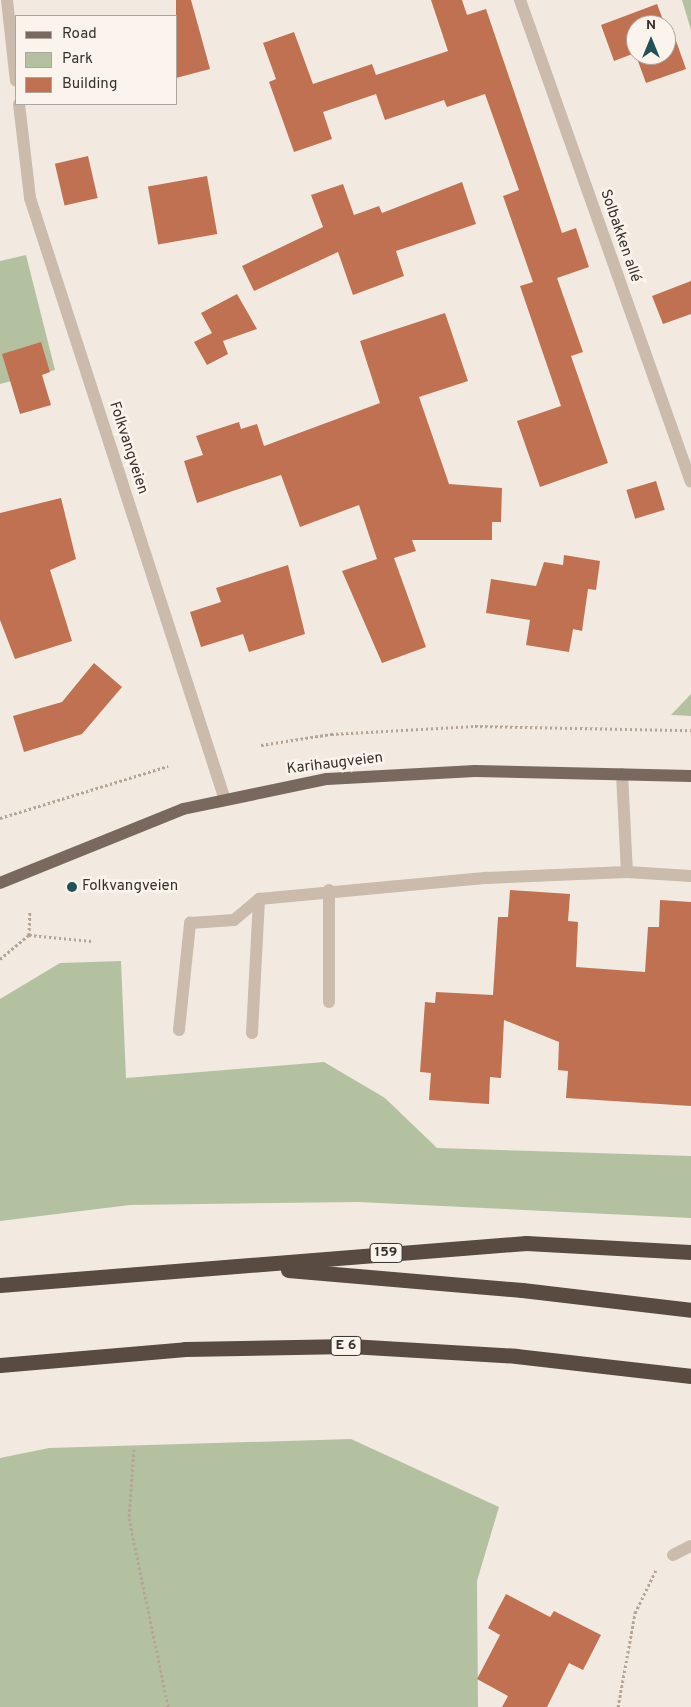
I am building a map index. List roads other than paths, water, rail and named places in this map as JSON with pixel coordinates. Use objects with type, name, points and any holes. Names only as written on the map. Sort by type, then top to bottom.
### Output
[{"type":"highway","name":"159","points":[[246,1267],[526,1243],[691,1252]]},
{"type":"highway","points":[[0,1285],[104,1273],[246,1267],[522,1290],[691,1310]]},
{"type":"highway","name":"E 6","points":[[0,1365],[185,1349],[350,1346],[516,1356],[691,1376]]},
{"type":"main road","name":"Karihaugveien","points":[[0,883],[138,824],[224,797],[390,773],[691,776]]},
{"type":"street","points":[[7,0],[15,72]]},
{"type":"street","name":"Solbakken allé","points":[[520,0],[691,482]]},
{"type":"street","name":"Folkvangveien","points":[[19,105],[30,198],[224,797]]},
{"type":"street","points":[[622,774],[627,872]]},
{"type":"street","points":[[179,1030],[190,923],[234,920],[259,899],[328,890],[627,872],[691,876]]},
{"type":"street","points":[[328,890],[328,1002]]},
{"type":"street","points":[[252,1033],[259,899]]},
{"type":"street","points":[[673,1555],[691,1546]]},
{"type":"place","name":"Folkvangveien","points":[[72,887]]}]
